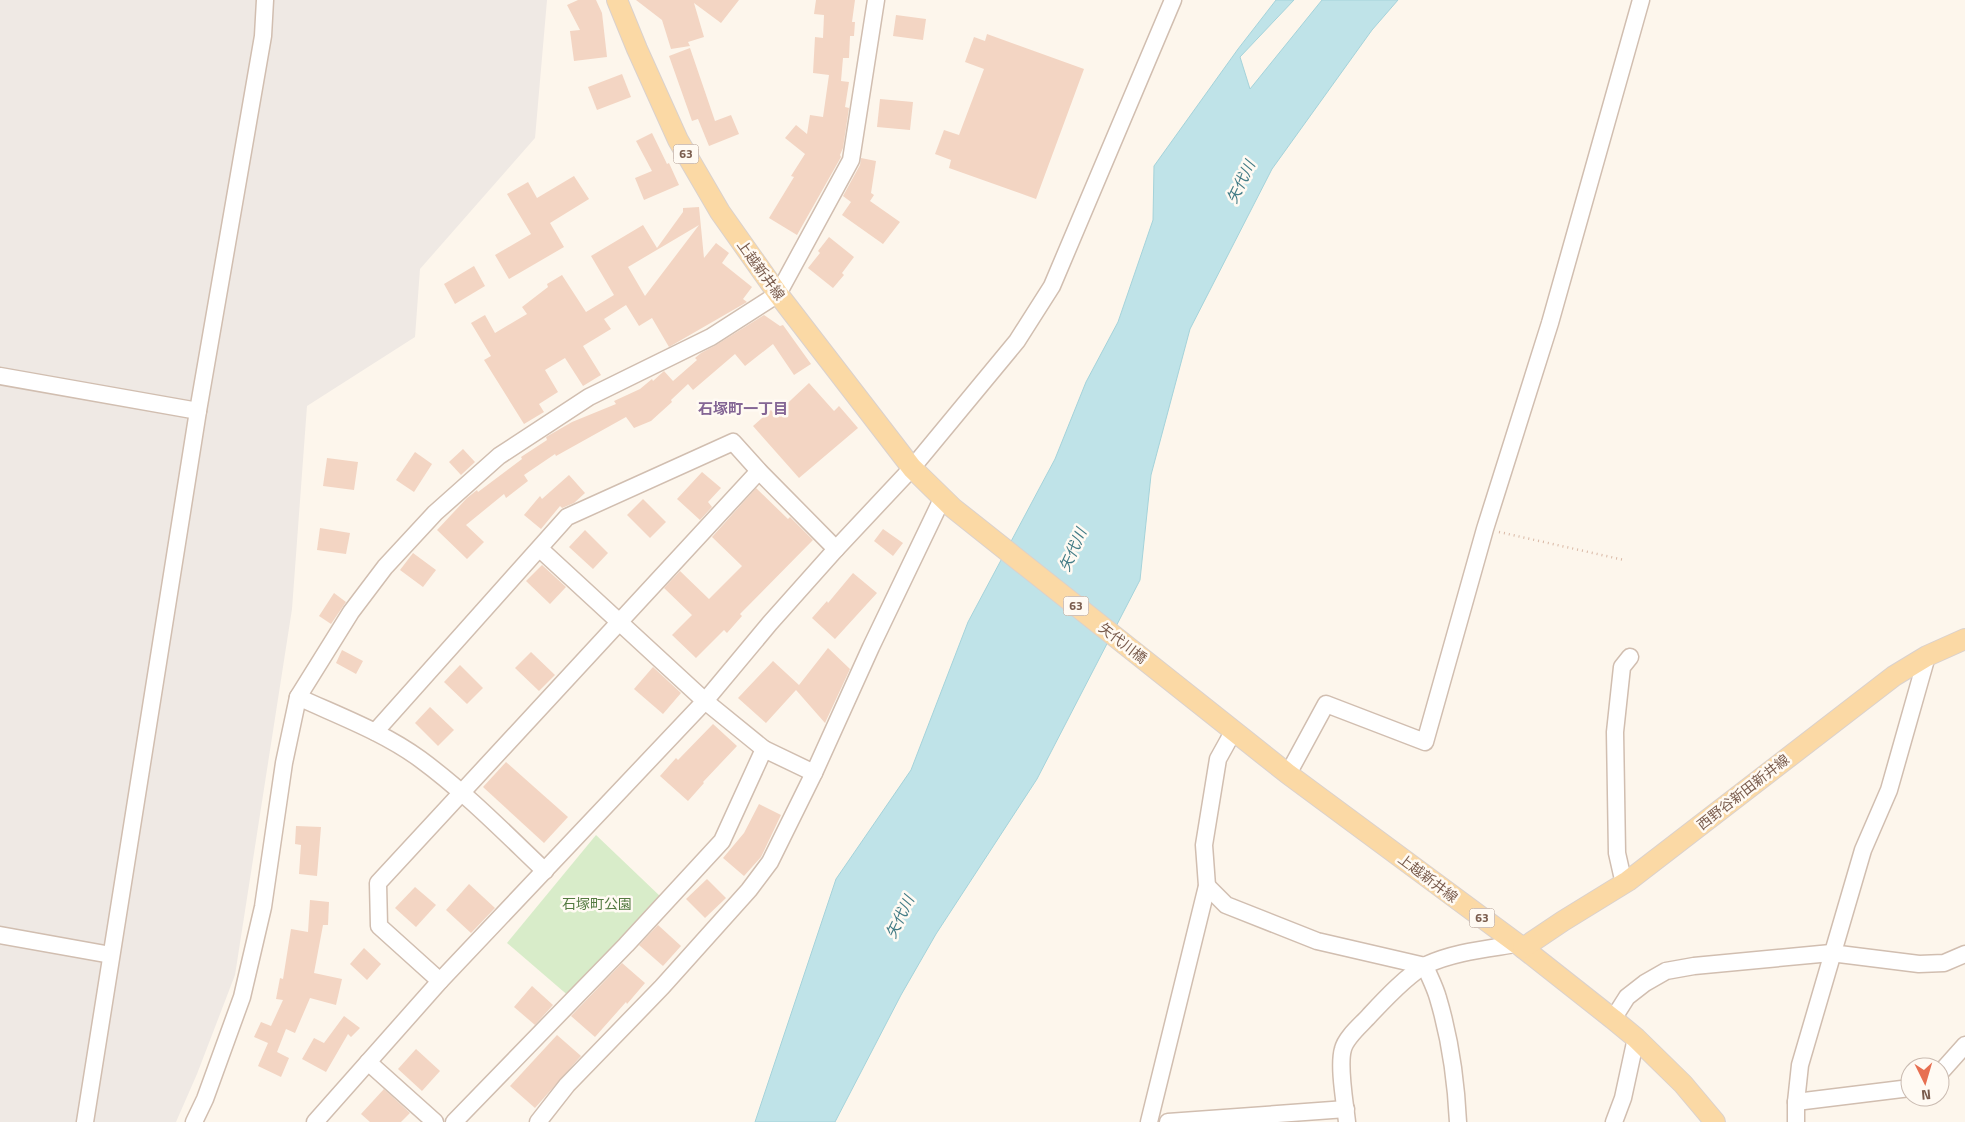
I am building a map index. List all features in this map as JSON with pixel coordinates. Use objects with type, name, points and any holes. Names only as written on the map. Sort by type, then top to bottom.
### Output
[{"type":"main road","name":"上越新井線","points":[[617,0],[637,50],[678,140],[720,212],[778,294],[912,468],[948,503]]},
{"type":"main road","name":"矢代川橋","points":[[948,503],[1200,703]]},
{"type":"main road","name":"西野谷新田新井線","points":[[1519,946],[1624,884],[1894,676],[1927,656],[1965,639]]},
{"type":"main road","name":"上越新井線","points":[[1200,703],[1288,774],[1519,946],[1613,1019],[1636,1038],[1682,1084],[1715,1122]]},
{"type":"street","points":[[85,1122],[198,411],[263,36],[265,0]]},
{"type":"street","points":[[194,1122],[205,1099],[242,997],[263,907],[284,763],[298,697],[351,612],[385,567],[435,513],[499,456],[589,396],[711,337],[778,294],[851,160],[876,0]]},
{"type":"street","points":[[315,1122],[440,981],[705,701],[770,623],[912,468],[1017,341],[1052,286],[1173,0]]},
{"type":"street","points":[[1288,774],[1326,704],[1425,742],[1486,529],[1550,323],[1641,0]]},
{"type":"street","points":[[0,376],[198,411]]},
{"type":"street","points":[[375,732],[567,517],[733,442],[836,549]]},
{"type":"street","points":[[440,981],[379,926],[378,883],[759,471]]},
{"type":"street","points":[[538,1122],[567,1085],[662,987],[749,890],[770,862],[814,773],[871,647],[948,503]]},
{"type":"street","points":[[540,549],[705,701],[764,748],[814,773]]},
{"type":"street","points":[[1796,1122],[1800,1065],[1831,953],[1863,850],[1889,790],[1927,656]]},
{"type":"street","points":[[1624,884],[1617,853],[1615,732],[1622,667],[1630,657]]},
{"type":"street","points":[[298,697],[375,732],[419,758],[462,792],[545,871]]},
{"type":"street","points":[[1150,1122],[1207,886],[1204,845],[1218,759],[1234,732]]},
{"type":"street","points":[[454,1122],[626,944],[722,841],[764,748]]},
{"type":"street","points":[[1207,886],[1226,905],[1316,941],[1425,966]]},
{"type":"street","points":[[0,935],[111,955]]},
{"type":"street","points":[[1168,1122],[1346,1116],[1342,1068],[1343,1048],[1354,1033],[1400,985],[1425,966],[1458,955],[1519,946]]},
{"type":"street","points":[[1613,1019],[1627,997],[1645,983],[1666,971],[1694,966],[1831,953],[1919,964],[1944,963],[1965,954]]},
{"type":"street","points":[[1425,966],[1438,997],[1447,1035],[1456,1092],[1458,1122]]},
{"type":"street","points":[[1614,1122],[1623,1098],[1636,1038]]},
{"type":"street","points":[[1950,1062],[1965,1045]]},
{"type":"street","points":[[368,1062],[435,1122]]},
{"type":"street","points":[[1796,1102],[1900,1089]]},
{"type":"path","points":[[1486,529],[1624,560]]},
{"type":"shaded area","points":[[0,0],[547,0],[535,138],[420,269],[415,337],[307,406],[292,609],[235,975],[197,1074],[176,1122],[0,1122]]},
{"type":"green space","name":"石塚町公園","points":[[596,835],[662,898],[571,998],[507,943]]},
{"type":"water","name":"矢代川","points":[[1276,0],[1294,0],[1240,57],[1250,89],[1322,0],[1398,0],[1372,30],[1272,169],[1190,329],[1151,475],[1140,580],[1037,779],[936,934],[901,995],[835,1122],[755,1122],[836,879],[911,770],[968,622],[1055,459],[1086,382],[1118,322],[1153,220],[1154,166],[1238,49]]},
{"type":"building","points":[[578,0],[596,0],[602,13],[607,57],[574,61],[570,31],[580,30],[567,5]]},
{"type":"building","points":[[636,0],[739,0],[721,23],[694,3],[704,37],[688,42],[690,46],[671,49],[662,20]]},
{"type":"building","points":[[816,0],[855,0],[852,22],[855,22],[854,36],[850,36],[849,58],[843,58],[841,81],[849,82],[845,107],[849,108],[841,157],[797,235],[769,218],[794,177],[791,176],[805,154],[785,138],[796,125],[807,134],[810,115],[823,117],[829,75],[813,73],[815,37],[823,38],[824,15],[814,14]]},
{"type":"building","points":[[896,15],[926,19],[923,40],[893,36]]},
{"type":"building","points":[[987,34],[1084,69],[1036,199],[949,168],[951,160],[935,154],[944,130],[959,135],[984,69],[965,62],[974,37],[985,41]]},
{"type":"building","points":[[690,48],[715,121],[731,115],[739,134],[709,146],[698,119],[692,121],[669,56]]},
{"type":"building","points":[[622,74],[631,97],[597,110],[588,87]]},
{"type":"building","points":[[880,99],[913,102],[910,130],[877,127]]},
{"type":"building","points":[[652,133],[679,185],[644,200],[635,178],[652,171],[636,141]]},
{"type":"building","points":[[861,158],[876,161],[871,193],[874,195],[870,201],[900,222],[883,244],[842,215],[851,202],[843,196],[860,165]]},
{"type":"building","points":[[574,176],[589,199],[550,223],[564,247],[509,279],[495,255],[531,234],[507,194],[528,182],[537,198]]},
{"type":"building","points":[[699,207],[704,258],[716,243],[729,253],[722,263],[752,287],[743,299],[747,302],[669,347],[652,318],[639,326],[626,305],[604,319],[611,329],[583,346],[601,375],[583,386],[565,358],[545,370],[558,392],[539,404],[544,412],[524,424],[484,360],[491,356],[471,323],[485,315],[495,333],[527,314],[522,307],[548,287],[547,284],[562,275],[586,312],[614,295],[591,256],[643,225],[657,248],[683,212],[683,208]],"holes":[[[699,225],[645,296],[628,267]]]},
{"type":"building","points":[[829,237],[854,257],[842,273],[844,275],[833,288],[808,268],[820,253],[818,251]]},
{"type":"building","points":[[474,266],[485,286],[455,304],[444,284]]},
{"type":"building","points":[[764,315],[780,326],[783,325],[811,364],[794,375],[773,344],[745,366],[735,354],[693,390],[688,384],[651,421],[634,428],[626,417],[556,456],[555,454],[524,475],[528,481],[506,498],[504,494],[466,525],[484,542],[467,559],[437,530],[467,498],[477,490],[478,492],[522,459],[521,457],[547,440],[546,437],[572,422],[616,404],[614,401],[640,389],[664,371],[673,381],[697,360],[695,358],[701,353]]},
{"type":"building","points":[[809,383],[834,411],[839,406],[858,428],[799,478],[753,426],[771,410],[775,415]]},
{"type":"building","points":[[463,449],[475,462],[461,475],[449,462]]},
{"type":"building","points":[[415,452],[432,464],[414,492],[396,480]]},
{"type":"building","points":[[327,458],[358,462],[354,490],[323,486]]},
{"type":"building","points":[[702,472],[721,488],[708,502],[712,507],[700,520],[677,499]]},
{"type":"building","points":[[569,475],[585,493],[574,503],[562,508],[560,506],[541,529],[524,515],[540,496],[542,499]]},
{"type":"building","points":[[756,488],[813,540],[740,614],[742,616],[727,633],[724,630],[696,658],[672,635],[692,615],[664,588],[680,571],[709,599],[742,566],[712,537]]},
{"type":"building","points":[[643,499],[666,522],[650,538],[627,515]]},
{"type":"building","points":[[320,528],[350,533],[346,554],[317,550]]},
{"type":"building","points":[[883,529],[903,543],[893,556],[874,541]]},
{"type":"building","points":[[585,530],[608,553],[593,569],[569,547]]},
{"type":"building","points":[[413,553],[436,570],[423,587],[400,570]]},
{"type":"building","points":[[542,565],[566,587],[550,604],[526,581]]},
{"type":"building","points":[[853,573],[877,593],[835,639],[812,618],[827,601],[828,603]]},
{"type":"building","points":[[334,593],[346,602],[331,624],[319,616]]},
{"type":"building","points":[[828,648],[850,669],[825,723],[796,690],[766,723],[738,698],[773,661],[799,685]]},
{"type":"building","points":[[342,650],[363,661],[356,674],[336,663]]},
{"type":"building","points":[[531,652],[555,675],[539,691],[515,668]]},
{"type":"building","points":[[460,665],[483,688],[467,704],[444,682]]},
{"type":"building","points":[[653,667],[681,693],[663,714],[634,689]]},
{"type":"building","points":[[430,707],[454,730],[438,746],[415,723]]},
{"type":"building","points":[[713,724],[737,746],[688,801],[660,776],[676,758],[678,760]]},
{"type":"building","points":[[506,762],[568,817],[544,843],[483,787]]},
{"type":"building","points":[[759,804],[781,815],[761,857],[744,876],[723,858],[744,833]]},
{"type":"building","points":[[296,826],[321,827],[317,876],[299,874],[301,845],[295,844]]},
{"type":"building","points":[[707,879],[726,898],[705,918],[686,899]]},
{"type":"building","points":[[469,884],[495,908],[471,933],[446,910]]},
{"type":"building","points":[[415,887],[436,905],[416,927],[395,908]]},
{"type":"building","points":[[310,900],[329,902],[328,925],[323,925],[314,973],[342,979],[336,1005],[310,998],[295,1033],[286,1029],[277,1052],[289,1058],[281,1077],[258,1066],[268,1043],[254,1037],[261,1022],[271,1026],[283,1000],[276,999],[280,978],[283,979],[291,929],[308,932]]},
{"type":"building","points":[[658,925],[681,946],[663,966],[639,945]]},
{"type":"building","points":[[364,948],[381,964],[367,980],[350,964]]},
{"type":"building","points":[[622,963],[645,983],[595,1037],[571,1016]]},
{"type":"building","points":[[532,986],[553,1005],[535,1025],[514,1007]]},
{"type":"building","points":[[344,1016],[360,1028],[351,1037],[348,1034],[326,1072],[302,1059],[314,1038],[324,1043]]},
{"type":"building","points":[[557,1035],[581,1056],[535,1108],[510,1086]]},
{"type":"building","points":[[416,1049],[440,1071],[422,1091],[398,1069]]},
{"type":"building","points":[[384,1089],[410,1113],[401,1122],[370,1122],[361,1114]]},
{"type":"district","name":"石塚町一丁目","points":[[743,409]]}]
